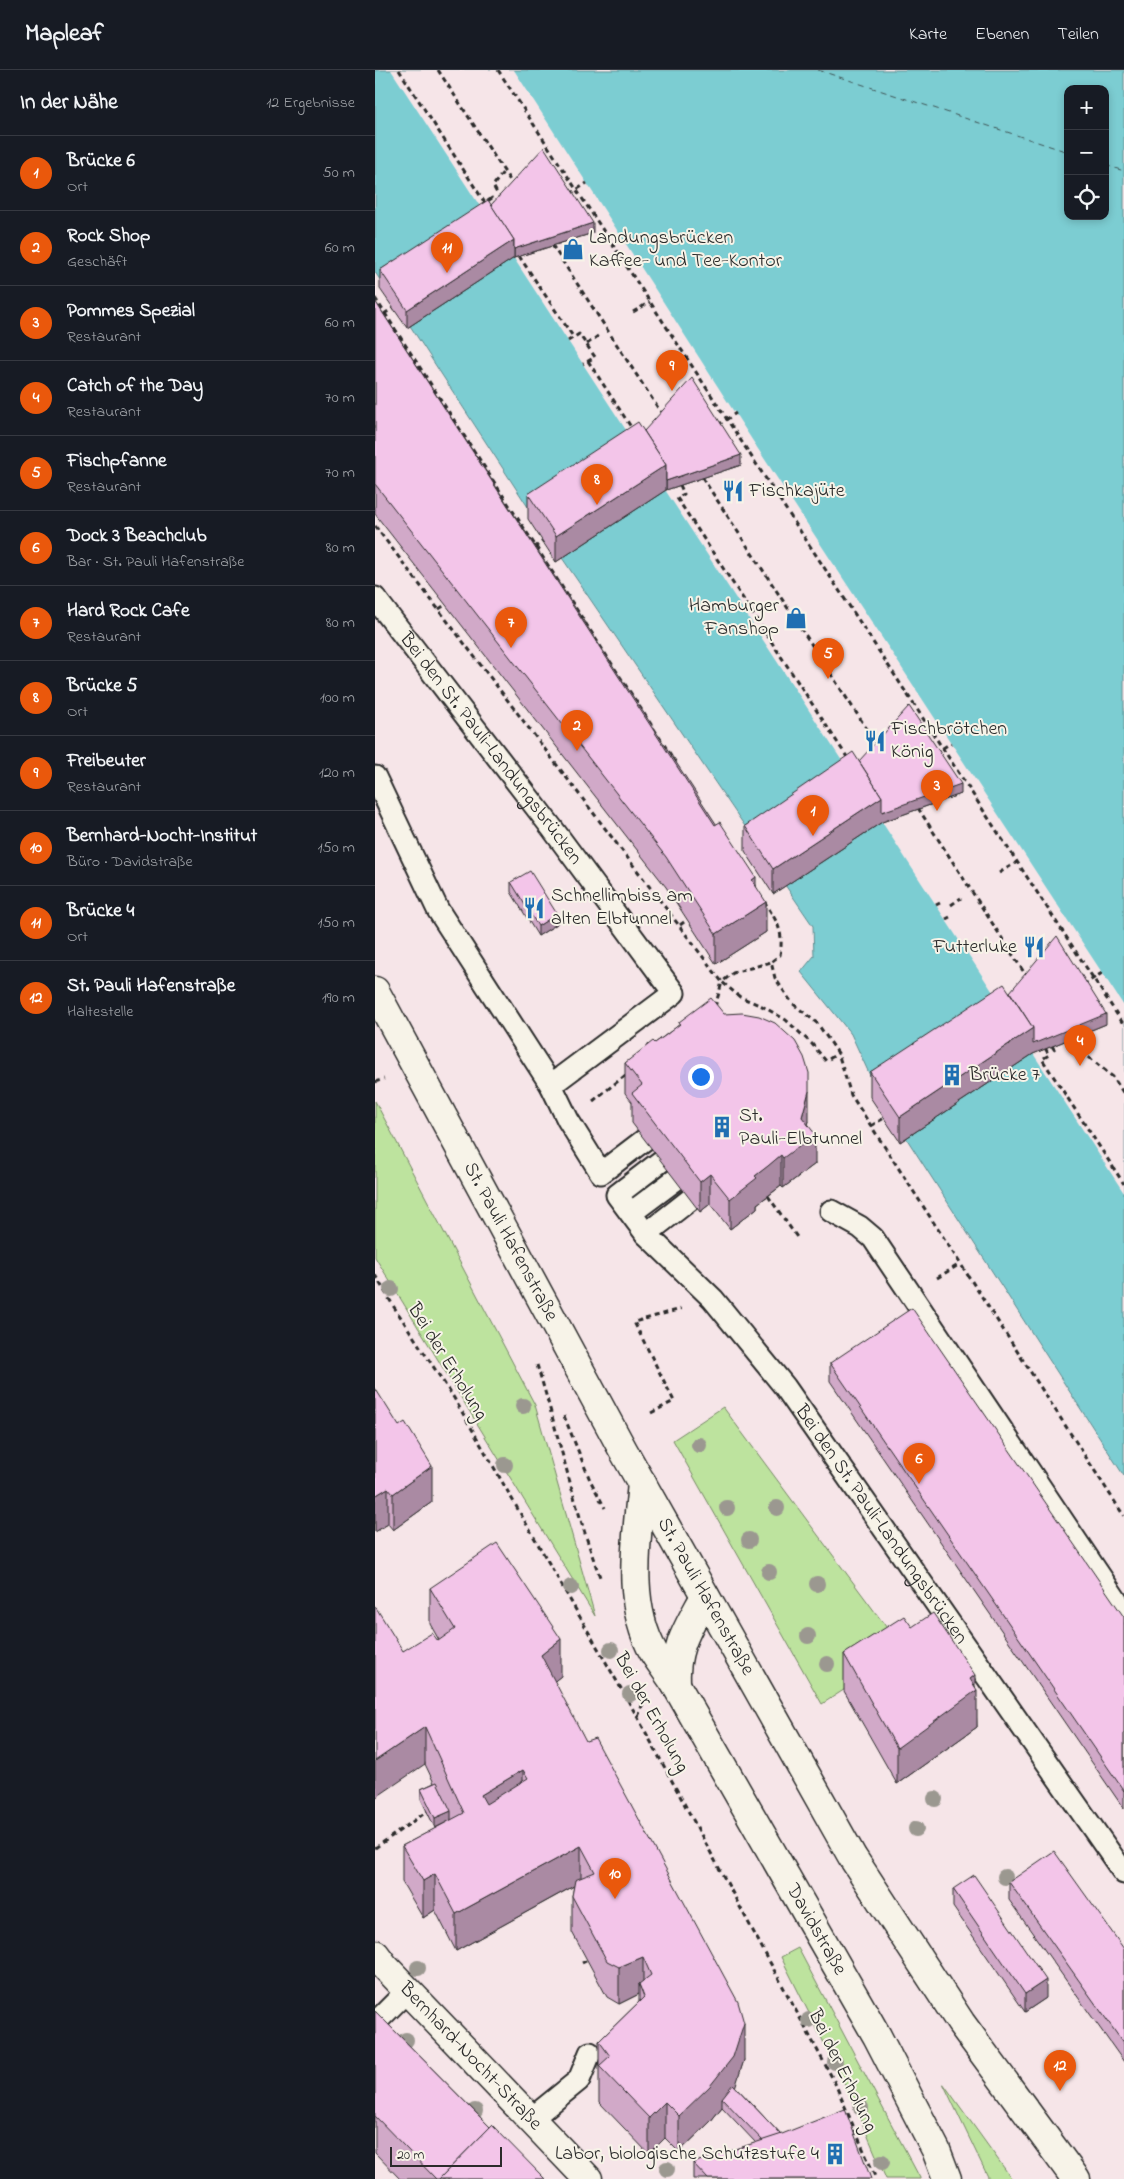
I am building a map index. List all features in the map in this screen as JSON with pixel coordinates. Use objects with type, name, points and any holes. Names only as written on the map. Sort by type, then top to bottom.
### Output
[{"type":"main road","name":"St. Pauli Hafenstraße","points":[[375,991],[641,1483],[853,1858],[961,2023],[1076,2179]]},
{"type":"main road","name":"Davidstraße","points":[[641,1483],[636,1563],[639,1605],[642,1621],[654,1652],[676,1685],[877,2036],[936,2150],[947,2179]]},
{"type":"main road","points":[[676,1685],[675,1670],[678,1650],[705,1596]]},
{"type":"main road","name":"Bernhard-Nocht-Straße","points":[[375,1954],[588,2179]]},
{"type":"lane","name":"Bei den St. Pauli-Landungsbrücken","points":[[375,598],[553,828],[674,994],[551,1085]]},
{"type":"lane","points":[[375,777],[439,910],[551,1085],[568,1120],[601,1173],[660,1128]]},
{"type":"lane","name":"Bei den St. Pauli-Landungsbrücken","points":[[677,1150],[617,1195],[646,1234],[713,1299],[785,1387],[1124,1873]]},
{"type":"lane","points":[[631,1214],[691,1168]]},
{"type":"lane","points":[[646,1234],[705,1188]]},
{"type":"lane","points":[[831,1211],[860,1227],[873,1238],[1124,1612]]},
{"type":"lane","points":[[375,2023],[408,1990]]},
{"type":"lane","points":[[531,2119],[579,2080],[589,2053]]},
{"type":"path","points":[[399,70],[485,203],[492,198],[498,208]]},
{"type":"path","points":[[438,70],[515,189]]},
{"type":"path","points":[[498,70],[1124,1025]]},
{"type":"path","points":[[502,203],[493,186],[504,171]]},
{"type":"path","points":[[562,199],[587,182]]},
{"type":"path","points":[[552,245],[665,419]]},
{"type":"path","points":[[519,256],[573,338]]},
{"type":"path","points":[[375,298],[680,771]]},
{"type":"path","points":[[633,312],[650,302]]},
{"type":"path","points":[[380,316],[393,308]]},
{"type":"path","points":[[568,341],[579,334],[587,344],[595,357],[583,364]]},
{"type":"path","points":[[587,344],[598,336]]},
{"type":"path","points":[[588,361],[637,436]]},
{"type":"path","points":[[713,428],[736,413]]},
{"type":"path","points":[[702,477],[879,748]]},
{"type":"path","points":[[680,485],[684,494],[677,498],[851,764]]},
{"type":"path","points":[[375,526],[680,925],[721,982],[740,997],[763,1006],[786,1020],[813,1044],[826,1062],[838,1053]]},
{"type":"path","points":[[528,552],[543,541]]},
{"type":"path","points":[[439,609],[447,604]]},
{"type":"path","points":[[935,753],[951,742]]},
{"type":"path","points":[[918,808],[1029,980]]},
{"type":"path","points":[[999,873],[1017,862]]},
{"type":"path","points":[[715,1008],[721,982],[733,973],[771,962],[780,955],[782,943],[781,928],[760,895]]},
{"type":"path","points":[[951,905],[961,898]]},
{"type":"path","points":[[680,925],[687,920]]},
{"type":"path","points":[[771,962],[775,978],[792,1003],[817,1024],[838,1053],[851,1095],[1124,1516]]},
{"type":"path","points":[[1083,986],[1102,973]]},
{"type":"path","points":[[1068,1040],[1113,1077],[1124,1094]]},
{"type":"path","points":[[1052,1046],[1056,1052]]},
{"type":"path","points":[[1045,1048],[1049,1055],[1042,1059],[1124,1184]]},
{"type":"path","points":[[568,1120],[634,1069]]},
{"type":"path","points":[[871,1126],[884,1118]]},
{"type":"path","points":[[768,1196],[799,1240]]},
{"type":"path","name":"Bei der Erholung","points":[[375,1275],[394,1308],[454,1398],[638,1718],[834,2081],[875,2179]]},
{"type":"path","points":[[651,1413],[674,1401],[634,1322],[713,1299]]},
{"type":"path","points":[[565,1343],[537,1365],[591,1552],[601,1580]]},
{"type":"path","points":[[638,1718],[645,1697]]},
{"type":"path","points":[[375,1848],[435,1807]]},
{"type":"path","points":[[582,1963],[587,1960]]},
{"type":"green space","points":[[375,1101],[535,1405],[595,1616],[375,1257]]},
{"type":"green space","points":[[723,1407],[904,1651],[822,1704],[673,1440]]},
{"type":"green space","points":[[798,1948],[920,2179],[886,2179],[853,2101],[781,1957]]},
{"type":"green space","points":[[943,2083],[1012,2179],[989,2179]]},
{"type":"water","points":[[375,70],[1124,70],[1124,1476],[903,1133],[873,1082],[851,1034],[801,972],[814,956],[813,926],[541,527],[375,272]]},
{"type":"pier","points":[[391,70],[514,70],[758,449],[1124,1006],[1124,1193]]},
{"type":"building","points":[[544,147],[593,223],[514,249],[514,240],[491,205]]},
{"type":"building","points":[[488,200],[514,240],[407,310],[380,270]]},
{"type":"building","points":[[375,301],[715,825],[720,822],[756,877],[752,880],[766,902],[716,934],[666,857],[375,484]]},
{"type":"building","points":[[692,378],[741,455],[666,481],[666,465],[644,431]]},
{"type":"building","points":[[638,422],[666,465],[556,536],[528,494]]},
{"type":"building","points":[[909,706],[961,784],[882,812],[882,797],[859,761]]},
{"type":"building","points":[[853,752],[882,797],[773,869],[745,826]]},
{"type":"building","name":"Schnellimbiss am alten Elbtunnel","points":[[530,871],[557,914],[538,926],[511,882]]},
{"type":"building","points":[[1057,936],[1106,1014],[1033,1044],[1033,1028],[1010,992]]},
{"type":"building","points":[[1004,984],[1033,1028],[900,1117],[870,1072]]},
{"type":"building","name":"St. Pauli-Elbtunnel","points":[[711,998],[724,1014],[742,1013],[759,1016],[775,1023],[795,1041],[804,1057],[809,1073],[809,1091],[802,1117],[815,1134],[783,1158],[781,1155],[755,1176],[757,1178],[730,1199],[710,1174],[700,1182],[632,1093],[642,1085],[625,1063],[653,1041],[655,1043],[666,1035],[680,1024],[679,1022]]},
{"type":"building","points":[[912,1308],[1124,1617],[1124,1791],[830,1363]]},
{"type":"building","points":[[375,1388],[399,1426],[405,1422],[432,1466],[393,1494],[388,1488],[375,1496]]},
{"type":"building","points":[[497,1543],[561,1639],[541,1655],[586,1741],[595,1738],[738,2002],[744,2023],[733,2057],[710,2086],[679,2116],[665,2102],[649,2118],[599,2066],[610,2056],[599,2041],[644,1997],[639,1984],[651,1975],[643,1957],[619,1967],[607,1961],[572,1896],[575,1880],[595,1872],[581,1846],[456,1914],[435,1874],[423,1881],[402,1846],[464,1813],[425,1727],[375,1761],[375,1606],[403,1651],[432,1633],[438,1641],[455,1629],[430,1588]],"holes":[[[523,1770],[528,1778],[486,1804],[481,1795]]]},
{"type":"building","points":[[933,1613],[975,1675],[970,1679],[977,1690],[897,1748],[844,1654],[904,1616],[912,1627]]},
{"type":"building","points":[[437,1782],[451,1811],[435,1818],[421,1789]]},
{"type":"building","points":[[1054,1851],[1124,1949],[1124,2044],[1009,1882]]},
{"type":"building","points":[[974,1875],[1046,1980],[1025,1994],[953,1889]]},
{"type":"building","points":[[375,2011],[490,2127],[439,2179],[436,2179],[375,2116]]},
{"type":"building","points":[[733,2084],[781,2135],[763,2141],[722,2098]]},
{"type":"building","points":[[845,2109],[871,2179],[708,2179],[693,2163],[782,2134]]},
{"type":"building","points":[[492,2125],[545,2179],[439,2179]]},
{"type":"ferry route","points":[[818,70],[1064,151]]},
{"type":"ferry route","points":[[1109,166],[1124,171]]},
{"type":"place","name":"Landungsbrücken Kaffee- und Tee-Kontor","points":[[573,249]]},
{"type":"place","name":"Brücke 4","points":[[447,273]]},
{"type":"place","name":"Freibeuter","points":[[672,391]]},
{"type":"place","name":"Fischkajüte","points":[[733,491]]},
{"type":"place","name":"Brücke 5","points":[[597,505]]},
{"type":"place","name":"Hamburger Fanshop","points":[[796,618]]},
{"type":"place","name":"Hard Rock Cafe","points":[[511,648]]},
{"type":"place","name":"Fischpfanne","points":[[828,679]]},
{"type":"place","name":"Fischbrötchen König","points":[[875,741]]},
{"type":"place","name":"Rock Shop","points":[[577,751]]},
{"type":"place","name":"Pommes Spezial","points":[[937,811]]},
{"type":"place","name":"Brücke 6","points":[[813,836]]},
{"type":"place","name":"Schnellimbiss am alten Elbtunnel","points":[[534,908]]},
{"type":"place","name":"Futterluke","points":[[1034,947]]},
{"type":"place","name":"Catch of the Day","points":[[1080,1066]]},
{"type":"place","name":"Brücke 7","points":[[952,1075]]},
{"type":"place","name":"St. Pauli-Elbtunnel","points":[[722,1127]]},
{"type":"place","name":"Dock 3 Beachclub","points":[[919,1484]]},
{"type":"place","name":"Bernhard-Nocht-Institut","points":[[615,1899]]},
{"type":"place","name":"St. Pauli Hafenstraße","points":[[1060,2091]]},
{"type":"place","name":"Labor, biologische Schutzstufe 4","points":[[835,2154]]}]
